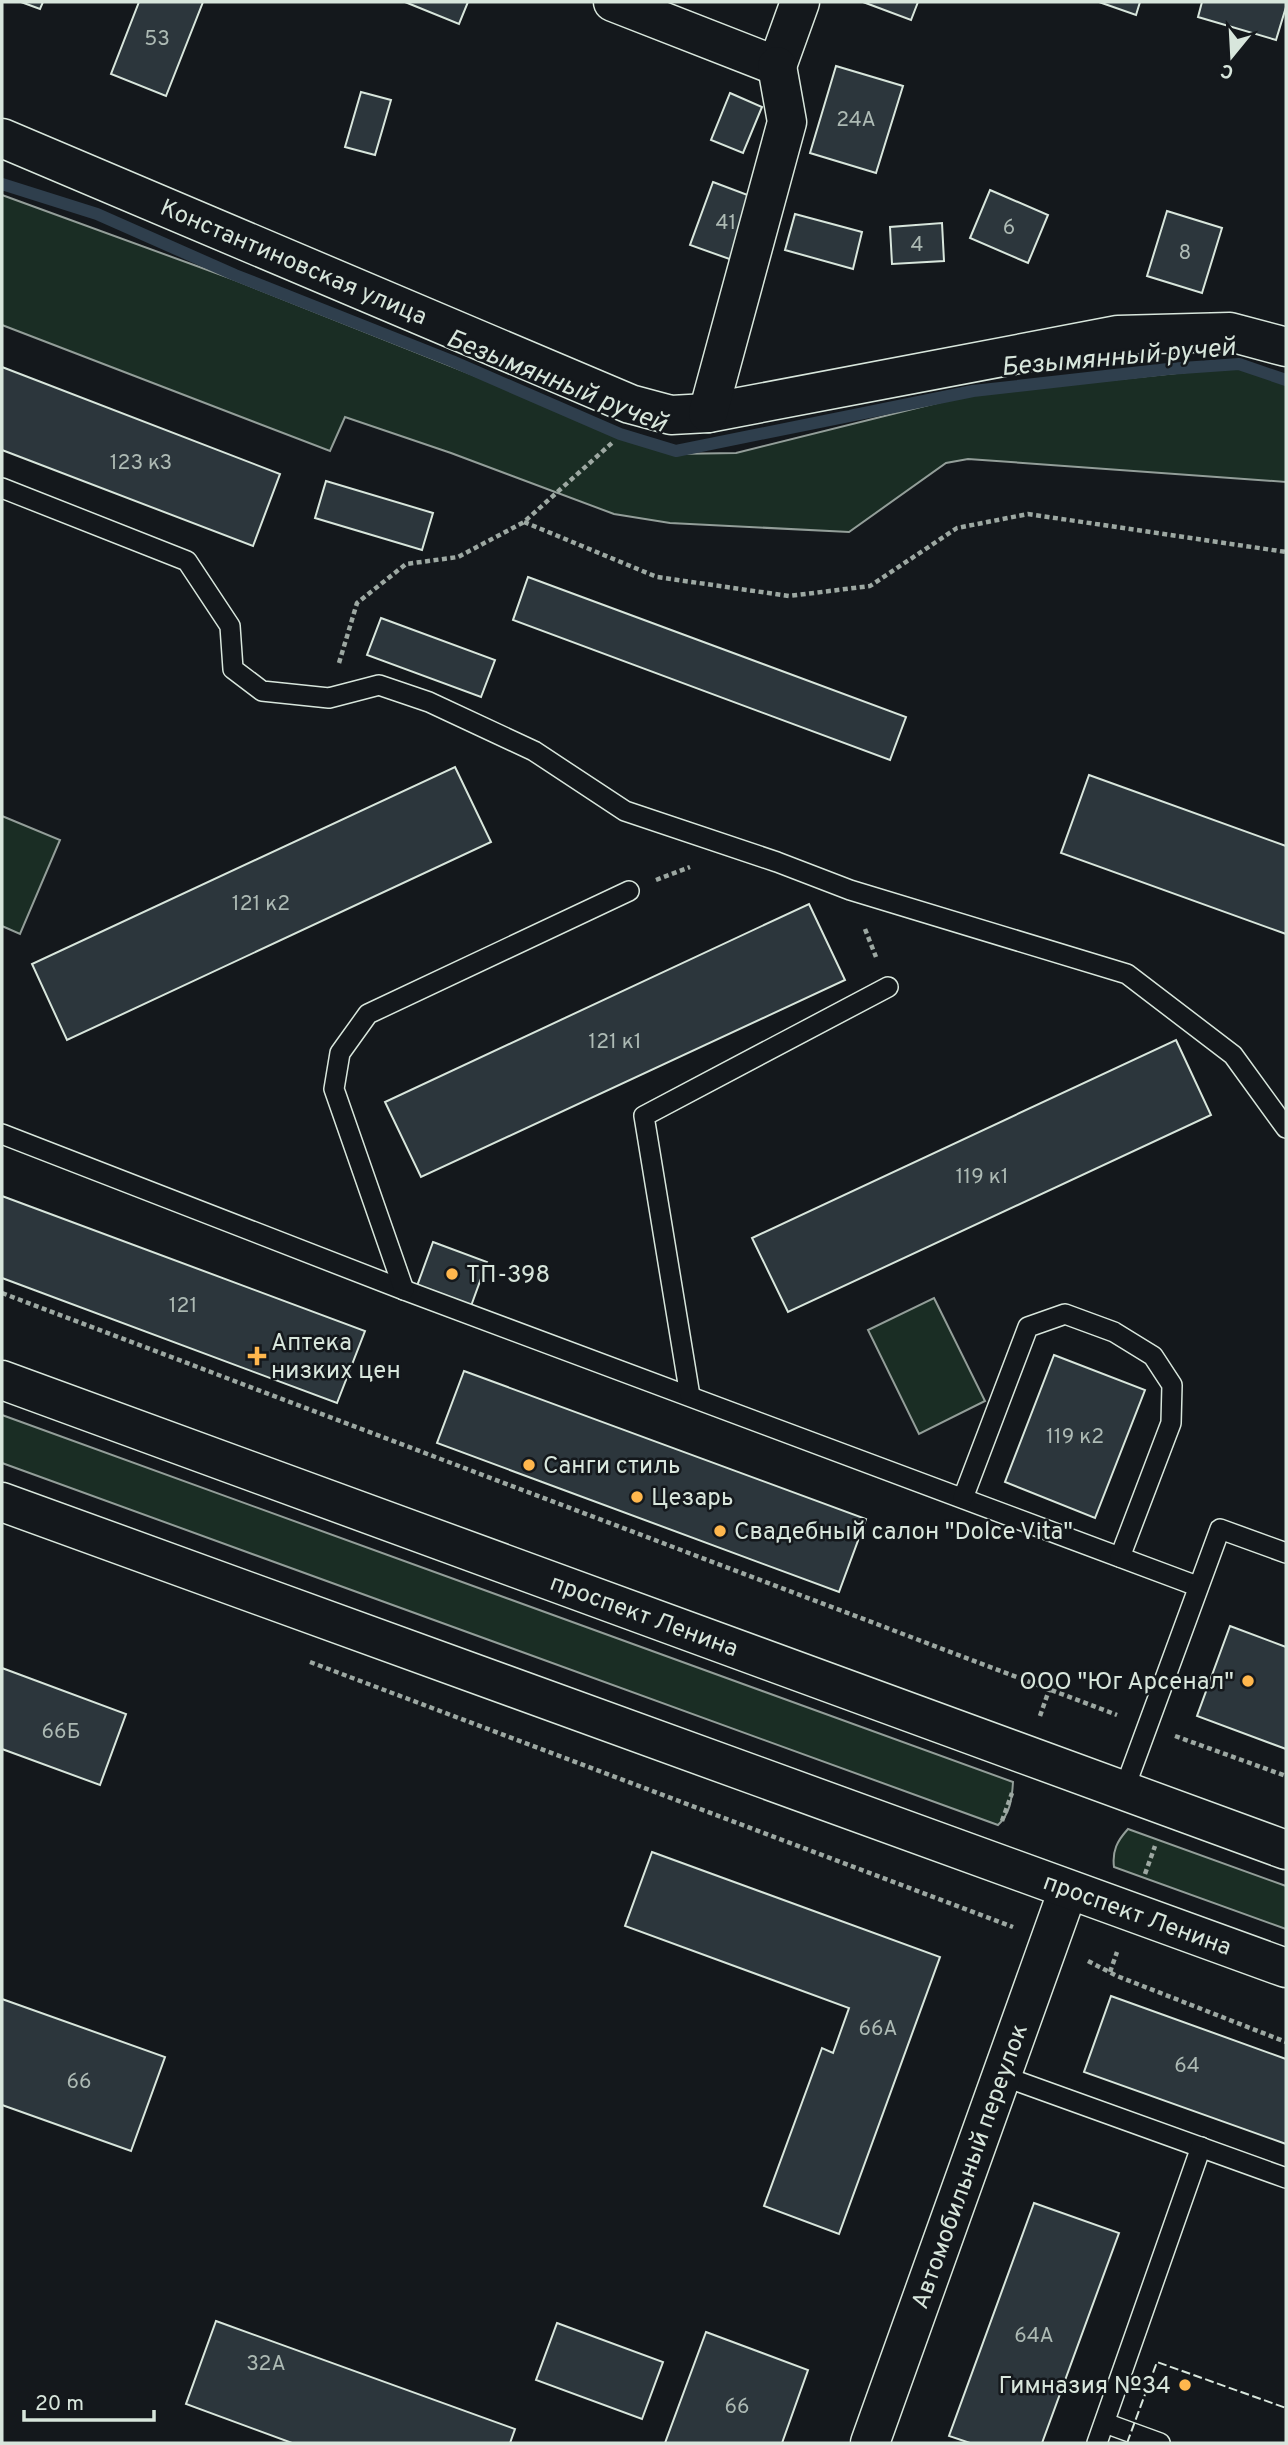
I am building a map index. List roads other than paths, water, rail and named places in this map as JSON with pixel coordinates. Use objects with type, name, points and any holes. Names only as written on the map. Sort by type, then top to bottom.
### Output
[{"type":"main road","points":[[613,2],[777,66]]},
{"type":"main road","points":[[708,413],[787,122],[777,66],[800,2]]},
{"type":"main road","name":"Константиновская улица","points":[[2,138],[630,404],[671,415],[708,413],[1118,335],[1230,332],[1286,347]]},
{"type":"main road","name":"проспект Ленина","points":[[2,1380],[1286,1850]]},
{"type":"main road","name":"проспект Ленина","points":[[2,1502],[1286,1968]]},
{"type":"main road","name":"Автомобильный переулок","points":[[870,2443],[1068,1890]]},
{"type":"lane","points":[[2,488],[187,561],[230,626],[233,669],[262,691],[329,698],[379,685],[429,702],[534,751],[625,811],[850,890],[1127,974],[1233,1055],[1286,1128]]},
{"type":"lane","points":[[404,1290],[334,1089],[340,1053],[368,1014],[629,891]]},
{"type":"lane","points":[[690,1396],[644,1116],[888,988]]},
{"type":"lane","points":[[2,1134],[404,1290],[1197,1586]]},
{"type":"lane","points":[[962,1498],[1028,1326],[1065,1314],[1114,1332],[1153,1356],[1172,1385],[1171,1423],[1120,1557]]},
{"type":"lane","points":[[1124,1790],[1220,1529],[1286,1553]]},
{"type":"lane","points":[[1000,2075],[1286,2178]]},
{"type":"lane","points":[[1097,2443],[1201,2147]]},
{"type":"lane","points":[[1105,2423],[1160,2443]]},
{"type":"waterway","name":"Безымянный ручей","points":[[2,184],[97,214],[235,275],[452,361],[620,434],[676,451],[973,391],[1168,369],[1239,364],[1286,380]]},
{"type":"place","name":"ТП-398","points":[[452,1274]]},
{"type":"place","name":"Аптека низких цен","points":[[257,1356]]},
{"type":"place","name":"Санги стиль","points":[[529,1465]]},
{"type":"place","name":"Цезарь","points":[[637,1497]]},
{"type":"place","name":"Свадебный салон \"Dolce Vita\"","points":[[720,1531]]},
{"type":"place","name":"ООО \"Юг Арсенал\"","points":[[1248,1681]]},
{"type":"place","name":"Гимназия №34","points":[[1185,2385]]}]
